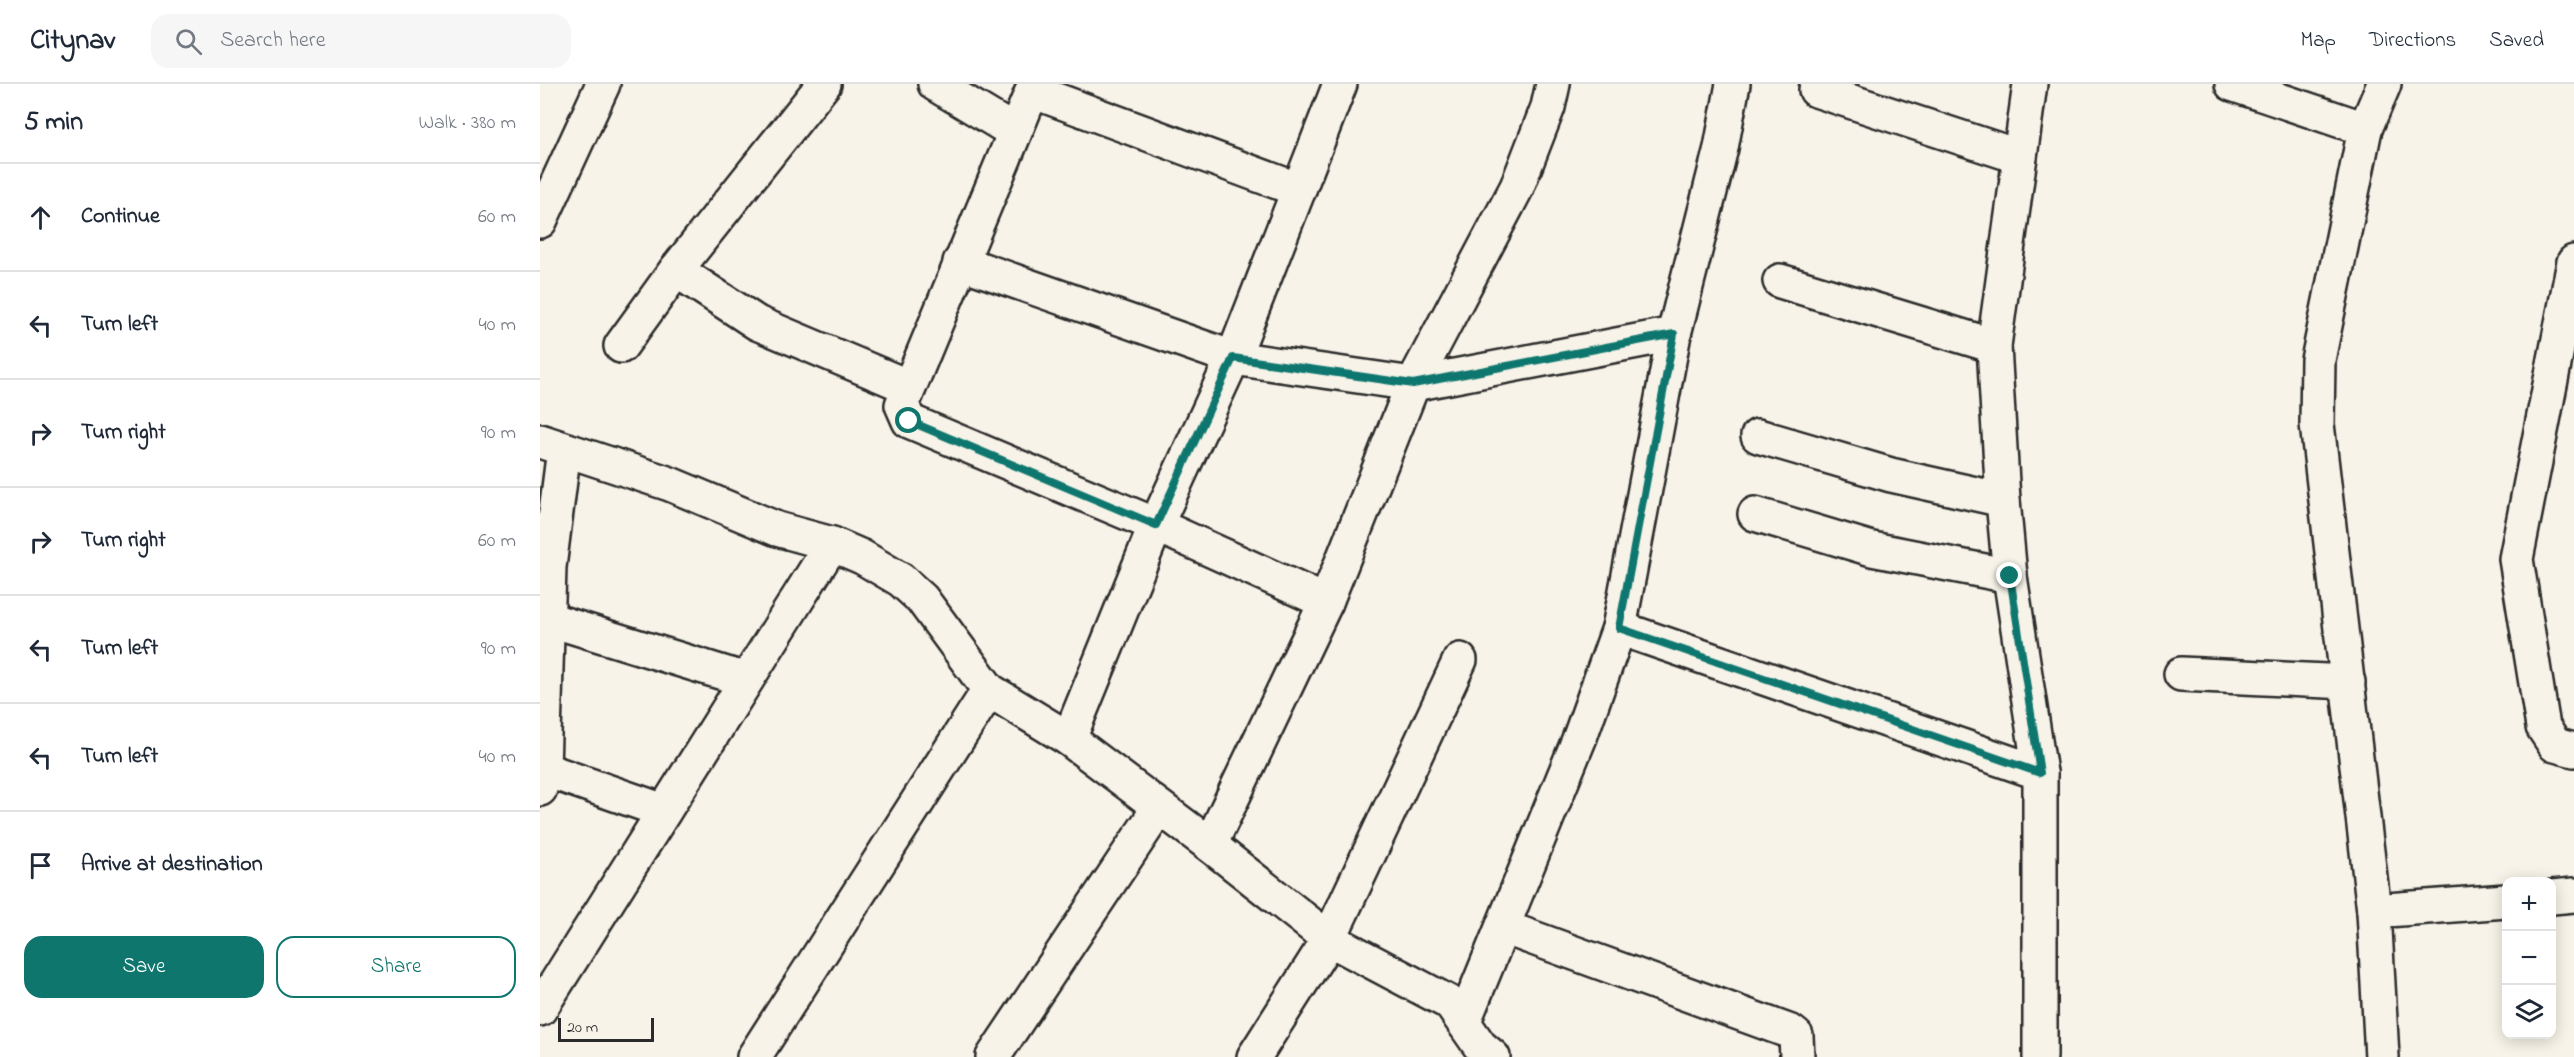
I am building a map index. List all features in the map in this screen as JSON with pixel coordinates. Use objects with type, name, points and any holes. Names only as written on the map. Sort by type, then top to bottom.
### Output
[{"type":"street","points":[[540,221],[603,84]]},
{"type":"street","points":[[621,346],[676,270],[824,84]]},
{"type":"street","points":[[935,84],[1013,131]]},
{"type":"street","points":[[1069,739],[1156,525],[1233,358],[1340,84]]},
{"type":"street","points":[[1210,845],[1326,602],[1413,384],[1517,187],[1548,106],[1553,84]]},
{"type":"street","points":[[1477,1045],[1503,927],[1580,737],[1619,628],[1674,334],[1721,148],[1733,84]]},
{"type":"street","points":[[2030,84],[1994,346],[2002,500],[2010,576],[2040,773],[2040,1057]]},
{"type":"street","points":[[2232,84],[2365,129]]},
{"type":"street","points":[[2382,1057],[2374,911],[2317,424],[2318,360],[2365,129],[2384,84]]},
{"type":"street","points":[[1299,190],[1033,88],[1013,131],[902,405],[909,421],[1156,525],[1326,602]]},
{"type":"street","points":[[1816,90],[2020,157]]},
{"type":"street","points":[[960,262],[1233,358],[1413,384],[1674,334]]},
{"type":"street","points":[[2574,262],[2516,559],[2543,727],[2555,745],[2574,750]]},
{"type":"street","points":[[676,270],[757,323],[909,387]]},
{"type":"street","points":[[1780,281],[1994,346]]},
{"type":"street","points":[[1758,436],[1890,475],[2002,500]]},
{"type":"street","points":[[664,811],[542,779],[552,445],[670,484],[777,529],[832,544],[862,557],[901,580],[922,599],[988,690],[1069,739],[1210,845],[1329,939],[1450,1003],[1477,1045]]},
{"type":"street","points":[[1755,514],[1872,549],[2010,576]]},
{"type":"street","points":[[540,1009],[832,544]]},
{"type":"street","points":[[548,619],[746,680]]},
{"type":"street","points":[[1619,628],[2040,773]]},
{"type":"street","points":[[1254,1057],[1329,939],[1461,660]]},
{"type":"street","points":[[2181,674],[2349,682]]},
{"type":"street","points":[[754,1057],[988,690]]},
{"type":"street","points":[[993,1057],[1159,808]]},
{"type":"street","points":[[2556,897],[2574,895]]},
{"type":"street","points":[[2374,911],[2502,901]]},
{"type":"street","points":[[1503,927],[1791,1032],[1796,1036],[1797,1057]]},
{"type":"route","points":[[909,421],[1156,525],[1233,358],[1413,384],[1674,334],[1619,628],[2040,773],[2010,576]]}]
